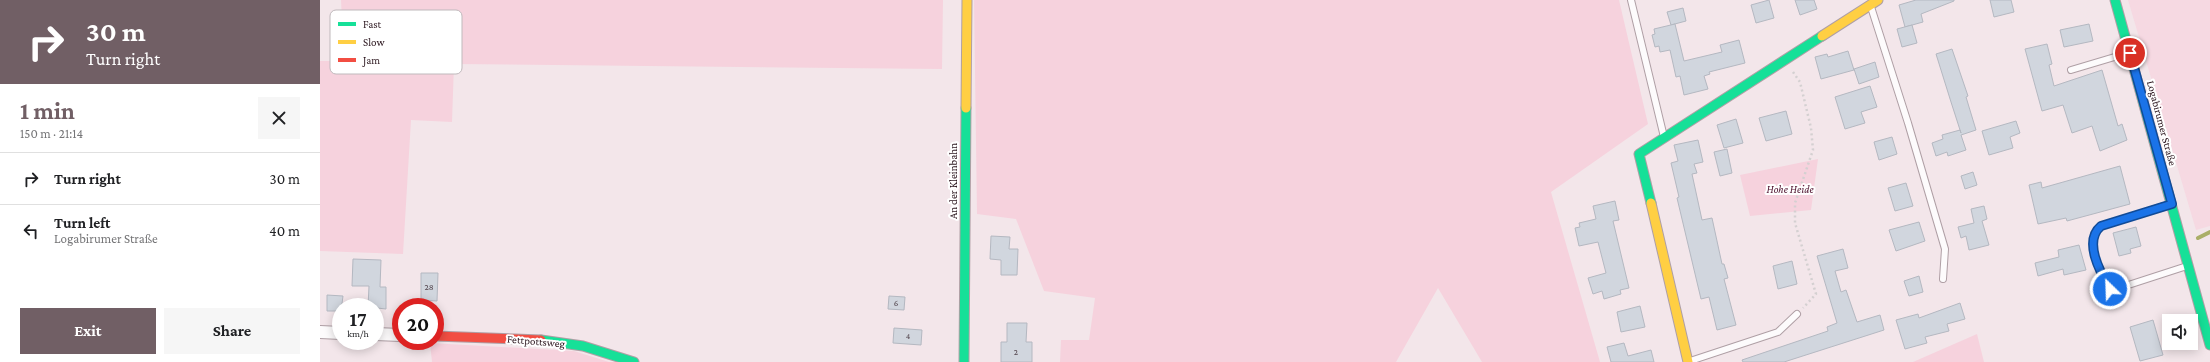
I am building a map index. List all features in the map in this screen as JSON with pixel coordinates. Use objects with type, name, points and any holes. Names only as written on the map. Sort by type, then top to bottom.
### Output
[{"type":"street","name":"An der Kleinbahn","points":[[964,362],[967,0]]},
{"type":"street","name":"Logabirumer Straße","points":[[2115,0],[2210,345]]},
{"type":"street","points":[[1688,362],[1639,154],[1874,3]]},
{"type":"street","points":[[320,332],[332,333]]},
{"type":"street","name":"Fettpottsweg","points":[[444,336],[531,339],[582,346],[634,362]]},
{"type":"lane","points":[[1631,0],[1664,137]]},
{"type":"lane","points":[[1874,3],[1945,249],[1943,279]]},
{"type":"lane","points":[[2071,70],[2130,53]]},
{"type":"lane","points":[[2172,204],[2101,226],[2096,230],[2092,238],[2093,248],[2106,282],[2110,289],[2114,290],[2188,265]]},
{"type":"lane","points":[[1688,362],[1778,332],[1797,314]]},
{"type":"path","points":[[1783,61],[1800,82],[1811,128],[1813,150],[1794,203],[1796,223],[1816,294],[1797,314]]},
{"type":"shaded area","points":[[2128,0],[2210,0],[2210,226],[2196,230]]},
{"type":"green space","points":[[341,0],[943,0],[942,69],[462,64],[462,10],[341,10]]},
{"type":"green space","points":[[974,0],[1619,0],[1648,124],[1551,192],[1600,362],[1482,362],[1438,288],[1396,362],[1060,362],[1061,340],[1089,340],[1095,298],[1044,291],[1016,219],[977,214]]},
{"type":"green space","points":[[320,61],[330,61],[330,74],[454,74],[452,122],[411,120],[403,254],[320,251]]},
{"type":"green space","name":"Hohe Heide","points":[[1818,159],[1811,210],[1750,216],[1740,175]]},
{"type":"green space","points":[[1977,334],[1984,362],[1913,362]]},
{"type":"green space","points":[[444,344],[574,351],[609,362],[432,362],[431,350],[444,350]]},
{"type":"building","points":[[1769,0],[1774,18],[1756,23],[1751,5]]},
{"type":"building","points":[[1795,0],[1814,0],[1817,9],[1800,15]]},
{"type":"building","points":[[1916,0],[1954,1],[1921,14],[1923,22],[1905,27],[1899,5]]},
{"type":"building","points":[[1990,0],[2011,0],[2014,12],[1994,17]]},
{"type":"building","points":[[1683,8],[1686,21],[1671,25],[1667,12]]},
{"type":"building","points":[[1675,24],[1684,61],[1722,52],[1720,45],[1739,40],[1745,63],[1709,72],[1710,74],[1704,76],[1708,89],[1684,95],[1680,76],[1676,77],[1670,50],[1660,52],[1659,46],[1655,47],[1652,35],[1655,34],[1654,29]]},
{"type":"building","points":[[2089,24],[2093,41],[2064,47],[2060,30]]},
{"type":"building","points":[[1912,25],[1917,43],[1902,47],[1897,29]]},
{"type":"building","points":[[2047,44],[2052,64],[2049,65],[2054,86],[2102,70],[2118,126],[2122,124],[2127,140],[2100,151],[2092,126],[2072,133],[2063,105],[2042,111],[2025,49]]},
{"type":"building","points":[[1952,49],[1968,96],[1966,97],[1976,130],[1961,135],[1966,150],[1948,156],[1947,152],[1936,156],[1932,143],[1943,139],[1942,135],[1960,130],[1961,133],[1936,54]]},
{"type":"building","points":[[1848,51],[1854,70],[1821,79],[1815,57],[1827,54],[1828,57]]},
{"type":"building","points":[[1875,62],[1879,77],[1859,84],[1854,69]]},
{"type":"building","points":[[1870,86],[1877,107],[1861,112],[1865,123],[1845,129],[1835,97]]},
{"type":"building","points":[[1786,111],[1792,134],[1766,141],[1759,118]]},
{"type":"building","points":[[1736,119],[1743,143],[1724,148],[1717,125]]},
{"type":"building","points":[[2016,121],[2020,133],[2010,137],[2013,148],[1989,155],[1982,131]]},
{"type":"building","points":[[1892,137],[1897,154],[1879,160],[1874,142]]},
{"type":"building","points":[[1698,140],[1703,162],[1694,164],[1697,173],[1692,174],[1702,220],[1712,218],[1722,264],[1724,264],[1728,278],[1724,279],[1736,325],[1717,330],[1709,297],[1701,299],[1677,198],[1679,197],[1671,163],[1678,161],[1674,145]]},
{"type":"building","points":[[1727,149],[1732,173],[1720,176],[1714,152]]},
{"type":"building","points":[[2120,166],[2130,204],[2067,221],[2066,218],[2038,224],[2029,185],[2041,182],[2042,188]]},
{"type":"building","points":[[1973,172],[1977,185],[1965,189],[1961,176]]},
{"type":"building","points":[[1906,183],[1913,206],[1895,211],[1888,188]]},
{"type":"building","points":[[1615,201],[1619,220],[1613,221],[1629,288],[1620,290],[1621,294],[1604,299],[1602,291],[1593,294],[1588,278],[1606,273],[1598,242],[1579,246],[1575,228],[1580,227],[1579,223],[1596,219],[1593,206]]},
{"type":"building","points":[[1984,206],[1987,219],[1982,221],[1989,245],[1969,250],[1966,236],[1961,238],[1958,227],[1974,223],[1971,209]]},
{"type":"building","points":[[1919,222],[1925,241],[1896,251],[1889,230]]},
{"type":"building","points":[[2136,227],[2141,246],[2130,249],[2131,253],[2119,256],[2113,233]]},
{"type":"building","points":[[991,236],[1010,237],[1009,249],[1018,249],[1017,275],[1001,275],[1001,260],[990,259]]},
{"type":"building","points":[[2079,245],[2086,270],[2064,275],[2063,269],[2038,276],[2035,263],[2059,257],[2058,250]]},
{"type":"building","points":[[1843,249],[1848,268],[1835,271],[1841,292],[1846,290],[1857,322],[1880,315],[1884,330],[1784,362],[1743,362],[1742,360],[1828,331],[1827,327],[1837,323],[1817,256]]},
{"type":"building","points":[[353,259],[381,260],[380,287],[386,287],[386,309],[384,309],[384,298],[368,298],[369,286],[352,286]]},
{"type":"building","points":[[1792,261],[1797,284],[1778,289],[1773,266]]},
{"type":"building","points":[[421,273],[438,273],[437,298],[421,298]]},
{"type":"building","points":[[1919,276],[1923,292],[1909,296],[1904,281]]},
{"type":"building","points":[[327,295],[343,296],[343,298],[332,298],[332,311],[327,311]]},
{"type":"building","points":[[889,296],[905,297],[904,310],[888,309]]},
{"type":"building","points":[[1960,303],[1965,319],[1947,324],[1949,331],[1925,337],[1927,343],[1905,349],[1896,320],[1918,314],[1919,318]]},
{"type":"building","points":[[1640,306],[1645,327],[1621,332],[1617,312]]},
{"type":"building","points":[[2153,320],[2163,355],[2140,361],[2130,327]]},
{"type":"building","points":[[1007,323],[1027,323],[1026,342],[1032,342],[1032,362],[1001,362],[1001,342],[1007,342]]},
{"type":"building","points":[[894,328],[922,330],[921,345],[893,343]]},
{"type":"building","points":[[1624,343],[1628,356],[1651,350],[1654,362],[1611,362],[1607,347]]},
{"type":"waterway","points":[[2198,238],[2210,232]]},
{"type":"traffic: fast","points":[[2115,0],[2210,345]]},
{"type":"traffic: fast","points":[[1651,203],[1639,154],[1822,36]]},
{"type":"traffic: fast","points":[[964,362],[966,108]]},
{"type":"traffic: fast","points":[[541,340],[583,346],[634,362]]},
{"type":"traffic: slow","points":[[966,108],[967,0]]},
{"type":"traffic: slow","points":[[1822,36],[1878,0]]},
{"type":"traffic: slow","points":[[1651,203],[1688,362]]},
{"type":"traffic: jam","points":[[444,336],[541,340]]},
{"type":"route","points":[[2110,289],[2093,248],[2092,238],[2096,230],[2101,226],[2172,204],[2130,53]]}]
